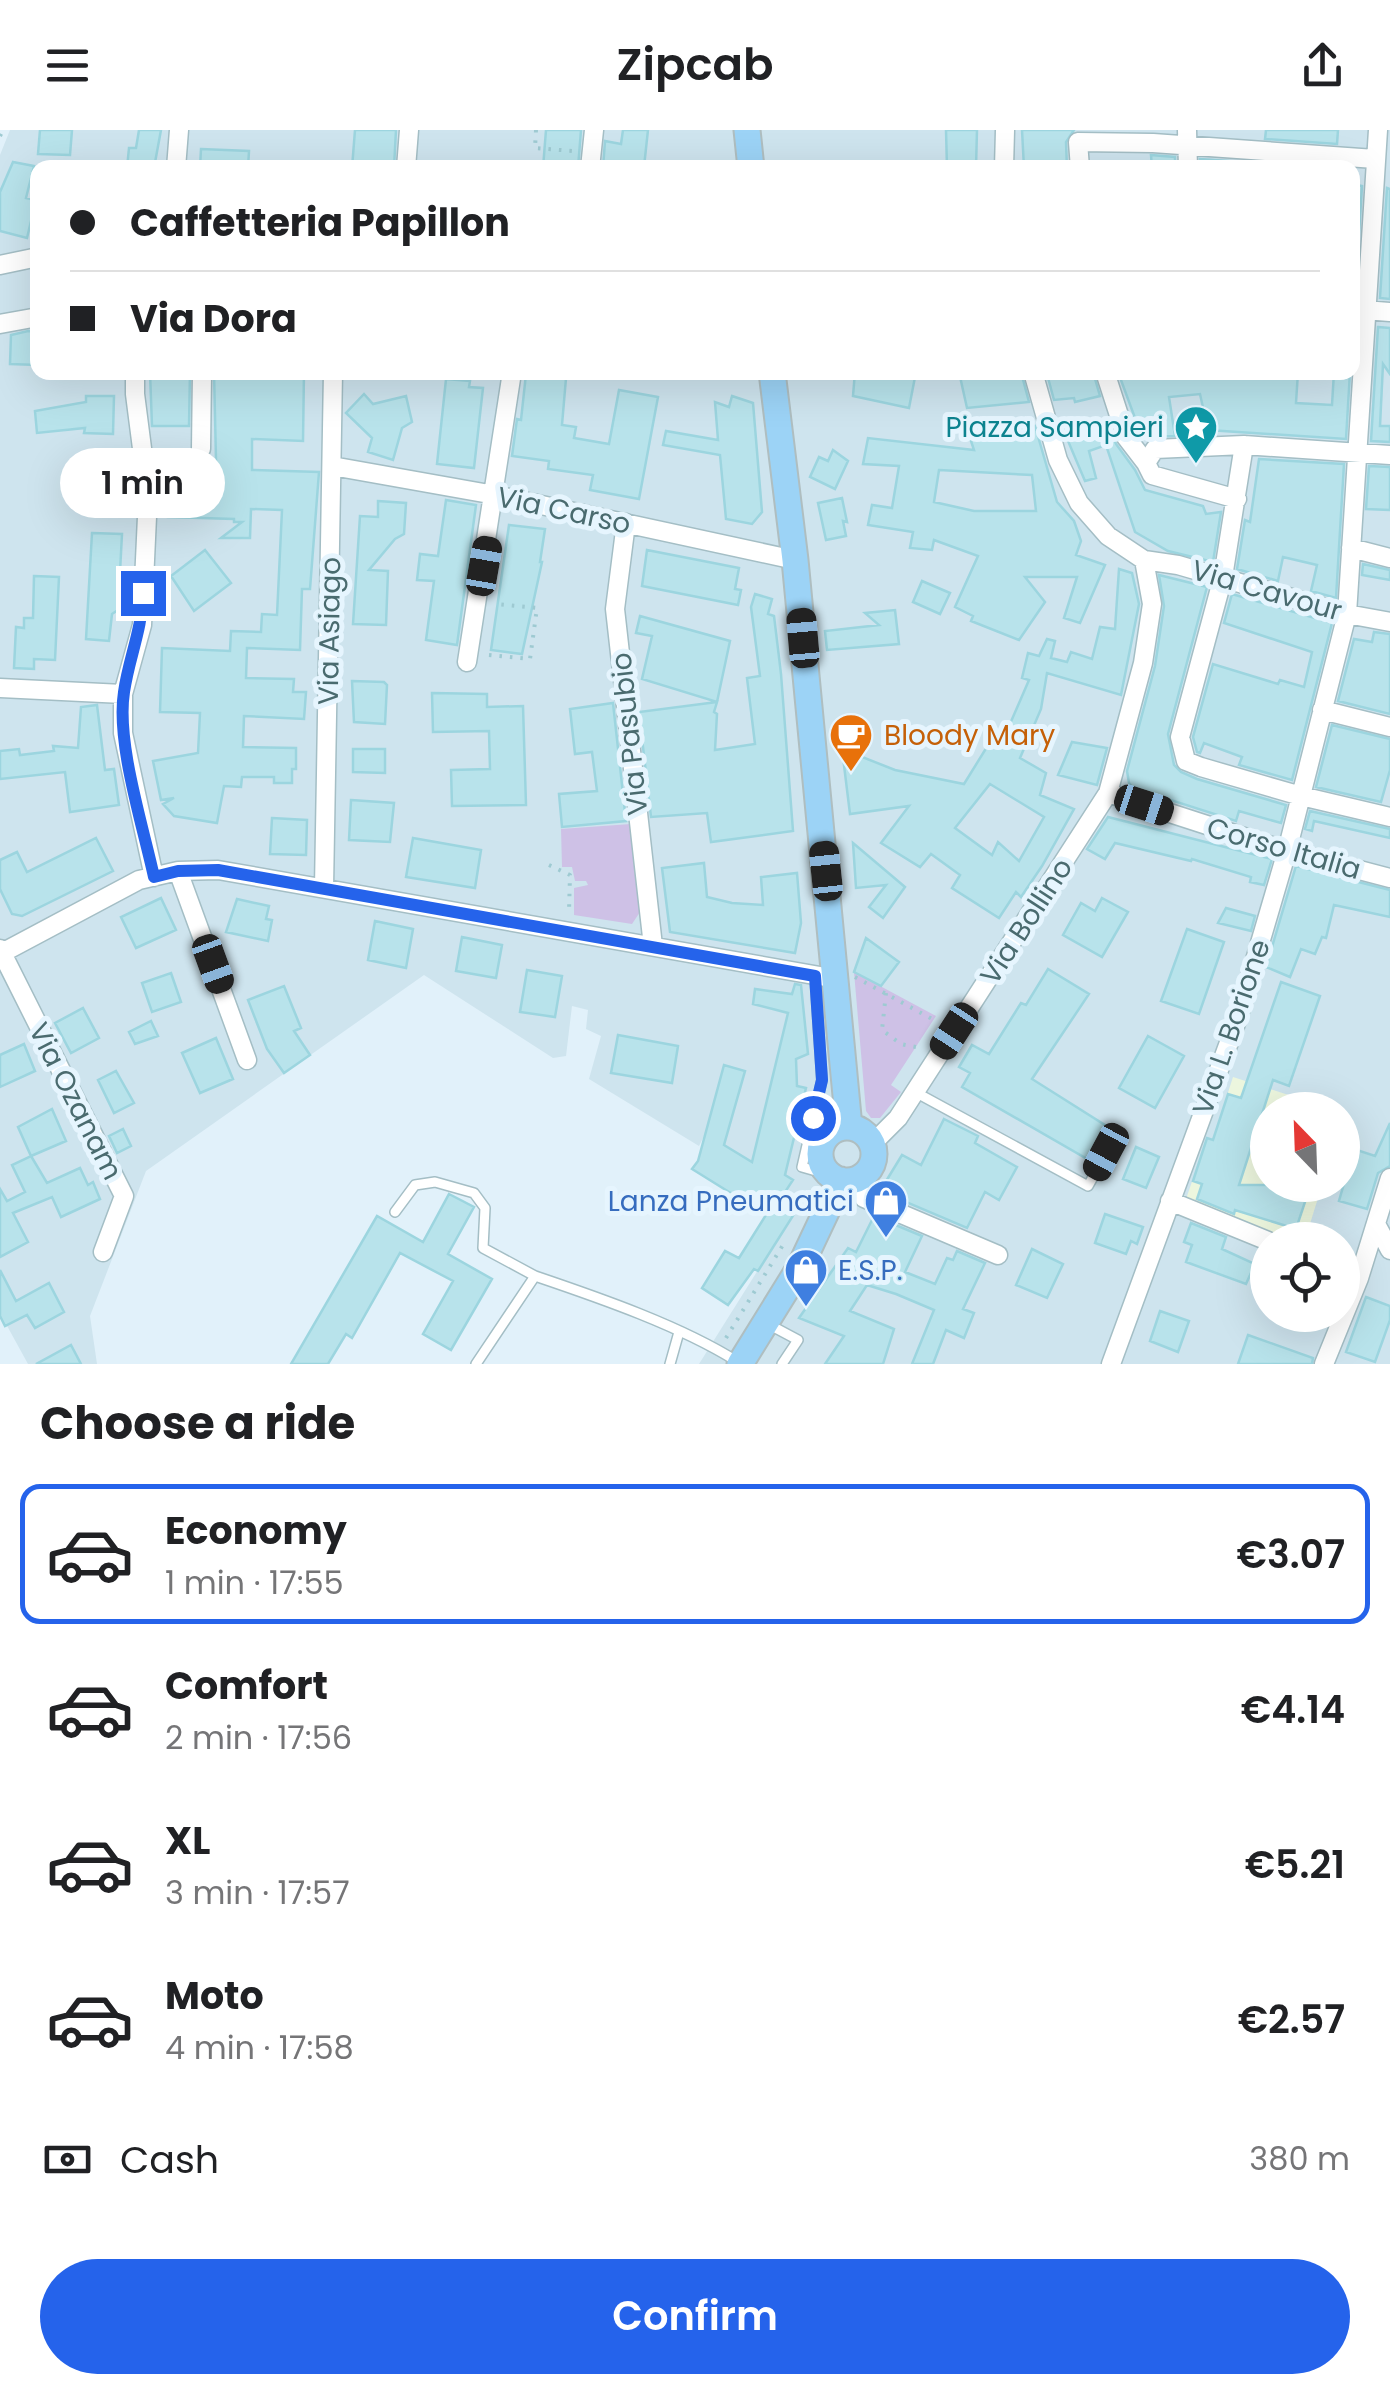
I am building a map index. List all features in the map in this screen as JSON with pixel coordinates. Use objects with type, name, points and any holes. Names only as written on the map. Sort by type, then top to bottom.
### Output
[{"type":"main road","points":[[747,130],[749,160]]},
{"type":"main road","points":[[773,380],[795,560],[848,1127]]},
{"type":"main road","points":[[733,1359],[765,1323],[800,1267],[842,1179],[871,1166],[872,1144],[858,1130],[848,1127],[832,1131],[822,1144],[821,1161],[842,1179]]},
{"type":"street","points":[[177,160],[179,130]]},
{"type":"street","points":[[407,160],[409,130]]},
{"type":"street","points":[[591,160],[594,130]]},
{"type":"street","points":[[1004,160],[1005,130]]},
{"type":"street","name":"Via L. Borione","points":[[1360,310],[1380,163],[1378,130]]},
{"type":"street","points":[[1079,160],[1078,142],[1188,138],[1357,160]]},
{"type":"street","points":[[0,265],[30,259]]},
{"type":"street","points":[[1360,310],[1390,312]]},
{"type":"street","points":[[0,324],[30,318]]},
{"type":"street","points":[[135,380],[148,495],[142,626],[123,694],[124,733],[154,877]]},
{"type":"street","points":[[200,449],[202,380]]},
{"type":"street","name":"Via Asiago","points":[[324,888],[333,380]]},
{"type":"street","points":[[468,658],[511,380]]},
{"type":"street","points":[[1035,380],[1058,460],[1079,504],[1108,536],[1144,560],[1152,604],[1143,663],[1108,794]]},
{"type":"street","points":[[1108,380],[1126,438],[1152,475],[1236,499]]},
{"type":"street","name":"Via L. Borione","points":[[1111,1364],[1238,1018],[1287,851],[1347,614],[1359,380]]},
{"type":"street","points":[[1244,445],[1223,577],[1180,737],[1181,750],[1186,761],[1201,767],[1390,817]]},
{"type":"street","points":[[1146,463],[1156,449],[1244,445],[1390,456]]},
{"type":"street","name":"Via Carso","points":[[332,466],[496,495],[795,560]]},
{"type":"street","name":"Via Pasubio","points":[[626,523],[615,610],[654,946]]},
{"type":"street","points":[[1351,548],[1390,558]]},
{"type":"street","name":"Via Cavour","points":[[1144,560],[1390,622]]},
{"type":"street","points":[[0,688],[123,694]]},
{"type":"street","points":[[1322,710],[1390,727]]},
{"type":"street","name":"Corso Italia","points":[[1108,794],[1287,851],[1390,878]]},
{"type":"street","name":"Via Bollino","points":[[872,1144],[898,1118],[1108,794]]},
{"type":"street","name":"Via Ozanam","points":[[102,1252],[124,1196],[0,952],[139,880],[178,871],[218,870],[834,977]]},
{"type":"street","points":[[178,871],[247,1060]]},
{"type":"street","points":[[1360,1257],[1376,1224],[1390,1178]]},
{"type":"street","points":[[842,1179],[864,1198],[998,1255]]},
{"type":"street","points":[[1170,1201],[1250,1234]]},
{"type":"street","points":[[1376,1224],[1390,1250]]},
{"type":"street","points":[[1324,1364],[1334,1332]]},
{"type":"lane","points":[[834,977],[822,1080],[802,1168],[842,1179]]},
{"type":"lane","points":[[915,1092],[1088,1186],[1106,1152]]},
{"type":"lane","points":[[396,1212],[415,1186],[434,1182],[474,1192],[485,1208],[483,1248],[536,1276],[679,1332],[733,1359]]},
{"type":"lane","points":[[476,1364],[536,1276]]},
{"type":"lane","points":[[765,1323],[798,1340],[782,1364]]},
{"type":"lane","points":[[670,1364],[679,1332]]},
{"type":"path","points":[[536,130],[535,148],[591,160]]},
{"type":"path","points":[[468,658],[530,659],[537,608],[478,602]]},
{"type":"path","points":[[548,865],[570,876],[568,931]]},
{"type":"path","points":[[834,977],[886,994],[934,1020]]},
{"type":"path","points":[[886,994],[882,1030],[902,1044],[916,1047]]},
{"type":"path","points":[[733,1359],[789,1236]]},
{"type":"shaded area","points":[[10,130],[1390,130],[1390,1364],[699,1364],[795,1211],[764,1190],[773,1176],[720,1142],[704,1136],[699,1146],[589,1079],[601,1036],[586,1029],[588,1010],[572,1006],[566,1056],[553,1058],[424,975],[146,1171],[90,1316],[97,1364],[28,1364],[0,1313],[0,155]]},
{"type":"shaded area","points":[[631,824],[642,909],[632,924],[574,915],[574,888],[588,885],[586,881],[575,881],[572,867],[562,867],[561,829]]},
{"type":"shaded area","points":[[854,972],[936,1016],[891,1085],[901,1092],[880,1118],[871,1118],[866,1111]]},
{"type":"shaded area","points":[[1233,1077],[1279,1092],[1250,1092],[1250,1202],[1317,1202],[1311,1222],[1250,1222],[1250,1228],[1185,1202],[1207,1138],[1213,1139]]},
{"type":"building","points":[[40,130],[72,130],[70,155],[38,154]]},
{"type":"building","points":[[139,130],[161,130],[155,160],[128,160],[129,148],[136,148]]},
{"type":"building","points":[[355,130],[396,130],[394,160],[353,160]]},
{"type":"building","points":[[546,130],[581,130],[579,160],[544,160]]},
{"type":"building","points":[[623,130],[648,130],[645,160],[604,160],[605,141],[621,144]]},
{"type":"building","points":[[946,130],[977,130],[976,160],[947,160]]},
{"type":"building","points":[[1022,130],[1074,130],[1066,142],[1067,160],[1024,160]]},
{"type":"building","points":[[1266,130],[1338,130],[1337,144],[1265,139]]},
{"type":"building","points":[[201,149],[249,151],[248,160],[200,160]]},
{"type":"building","points":[[1151,155],[1175,157],[1175,160],[1151,160]]},
{"type":"building","points":[[13,162],[30,165],[27,238],[0,231],[0,192]]},
{"type":"building","points":[[1387,188],[1390,189],[1390,299],[1380,298]]},
{"type":"building","points":[[1378,327],[1390,328],[1390,374],[1383,364],[1380,426],[1390,426],[1390,442],[1371,441]]},
{"type":"building","points":[[30,331],[30,365],[10,364],[11,335]]},
{"type":"building","points":[[150,380],[190,380],[189,426],[152,426]]},
{"type":"building","points":[[214,380],[304,380],[303,441],[252,439],[252,470],[319,472],[310,589],[302,589],[300,650],[247,648],[246,678],[294,679],[293,692],[306,692],[304,719],[244,716],[243,747],[296,748],[296,769],[292,769],[292,783],[274,783],[274,777],[242,777],[241,787],[224,786],[217,823],[174,816],[163,804],[174,798],[161,800],[153,761],[198,753],[200,713],[160,712],[162,648],[230,651],[231,631],[261,632],[262,614],[277,615],[282,510],[251,509],[250,538],[221,538],[242,522],[234,519],[168,517],[169,462],[216,460]]},
{"type":"building","points":[[446,380],[470,381],[469,387],[483,388],[474,468],[437,464]]},
{"type":"building","points":[[525,380],[566,380],[562,425],[576,427],[574,438],[609,444],[619,390],[658,397],[639,499],[590,490],[593,475],[548,469],[549,461],[512,456],[517,419],[521,420]]},
{"type":"building","points":[[854,380],[914,380],[909,408],[853,396]]},
{"type":"building","points":[[961,380],[1023,380],[1029,402],[967,408]]},
{"type":"building","points":[[1049,380],[1095,380],[1100,396],[1075,402],[1074,398],[1054,400]]},
{"type":"building","points":[[1121,380],[1297,380],[1296,403],[1332,405],[1334,380],[1350,380],[1346,439],[1208,430],[1200,394],[1169,397],[1175,436],[1142,437]]},
{"type":"building","points":[[364,394],[373,404],[406,396],[412,422],[402,428],[393,460],[368,452],[372,438],[346,413]]},
{"type":"building","points":[[86,396],[114,396],[113,434],[84,433],[85,428],[37,433],[35,411],[86,402]]},
{"type":"building","points":[[732,396],[753,403],[762,512],[752,524],[726,519],[720,455],[663,445],[666,431],[718,440],[715,402],[729,407]]},
{"type":"building","points":[[1080,418],[1085,435],[1109,426],[1145,490],[1203,506],[1206,514],[1221,512],[1213,562],[1168,551],[1135,532],[1106,445],[1089,451],[1096,478],[1085,481],[1060,422]]},
{"type":"building","points":[[1035,426],[1057,502],[1074,521],[1081,541],[1076,555],[1105,565],[1080,623],[1064,618],[1077,577],[1025,577],[1045,602],[1019,640],[971,621],[973,616],[955,607],[978,556],[934,540],[932,550],[910,548],[913,532],[868,525],[872,505],[892,508],[899,466],[863,464],[868,438],[974,450],[970,438]],"holes":[[[939,470],[1032,475],[1036,511],[974,511],[934,502]]]},
{"type":"building","points":[[833,450],[848,461],[835,489],[810,477],[819,457],[828,461]]},
{"type":"building","points":[[1259,459],[1344,464],[1336,598],[1311,591],[1317,565],[1283,557],[1278,581],[1237,569],[1245,520],[1250,522]]},
{"type":"building","points":[[83,463],[103,464],[103,477],[125,478],[124,500],[105,500],[105,509],[81,508]]},
{"type":"building","points":[[1369,466],[1390,467],[1390,510],[1366,509]]},
{"type":"building","points":[[842,498],[846,536],[826,540],[818,503]]},
{"type":"building","points":[[446,500],[476,505],[457,645],[426,640],[434,581],[417,580],[420,554],[438,556]]},
{"type":"building","points":[[378,501],[406,503],[404,534],[369,570],[388,571],[386,625],[353,624],[360,516],[378,517]]},
{"type":"building","points":[[509,525],[545,529],[542,562],[522,654],[491,650]]},
{"type":"building","points":[[92,533],[122,534],[118,610],[112,614],[109,641],[86,639]]},
{"type":"building","points":[[205,550],[231,583],[194,611],[171,576]]},
{"type":"building","points":[[647,550],[739,568],[735,589],[741,590],[738,605],[642,586]]},
{"type":"building","points":[[1363,564],[1390,570],[1390,580],[1362,575]]},
{"type":"building","points":[[1119,569],[1132,573],[1139,604],[1121,695],[1047,673],[1041,709],[1020,758],[1046,773],[1040,795],[1074,809],[1021,897],[1016,892],[999,918],[952,888],[960,875],[931,854],[920,867],[881,843],[909,806],[850,814],[842,749],[895,770],[964,784],[990,742],[1000,747],[1029,680],[1022,678],[1028,653],[1039,656],[1047,639],[1055,641],[1051,658],[1067,662],[1071,652],[1092,659],[1100,627],[1115,629]],"holes":[[[990,784],[1044,817],[1019,861],[998,842],[992,855],[955,828]]]},
{"type":"building","points":[[1159,575],[1207,587],[1168,734],[1174,765],[1197,779],[1286,805],[1281,823],[1239,811],[1236,821],[1133,788],[1129,783],[1127,771],[1155,666],[1164,606]]},
{"type":"building","points":[[34,576],[59,577],[55,660],[34,659],[34,669],[14,668],[16,627],[24,628],[24,618],[33,618]]},
{"type":"building","points":[[922,581],[950,593],[940,614],[913,602]]},
{"type":"building","points":[[755,594],[772,599],[768,614],[774,616],[781,674],[793,831],[711,842],[707,813],[651,817],[639,712],[717,702],[715,750],[755,744],[747,678],[760,676],[751,607]]},
{"type":"building","points":[[1232,594],[1332,623],[1292,780],[1239,765],[1242,757],[1204,743],[1197,752],[1193,737],[1213,664],[1278,684],[1280,680],[1304,687],[1312,652],[1224,623]]},
{"type":"building","points":[[895,610],[899,644],[827,650],[825,631],[879,625],[865,613]]},
{"type":"building","points":[[640,616],[730,641],[717,702],[642,679],[652,636],[636,633]]},
{"type":"building","points":[[1374,632],[1390,634],[1390,714],[1338,701],[1354,639],[1372,642]]},
{"type":"building","points":[[352,681],[387,685],[385,724],[354,722]]},
{"type":"building","points":[[432,693],[487,694],[487,707],[523,706],[526,805],[452,806],[451,770],[490,769],[489,731],[433,732]]},
{"type":"building","points":[[613,703],[626,821],[562,827],[559,794],[597,791],[592,752],[575,754],[570,709]]},
{"type":"building","points":[[97,705],[105,770],[114,769],[119,805],[70,812],[65,772],[0,779],[0,751],[19,749],[20,755],[54,751],[53,746],[78,748],[81,707]]},
{"type":"building","points":[[1332,725],[1390,739],[1390,770],[1381,802],[1316,787]]},
{"type":"building","points":[[1072,742],[1107,748],[1097,785],[1058,775]]},
{"type":"building","points":[[353,749],[385,749],[385,773],[353,772]]},
{"type":"building","points":[[351,800],[394,803],[390,842],[349,840]]},
{"type":"building","points":[[1310,811],[1390,829],[1390,838],[1314,821],[1312,831],[1305,829]]},
{"type":"building","points":[[1108,817],[1272,859],[1264,885],[1250,882],[1251,877],[1192,859],[1115,843],[1105,859],[1087,849]]},
{"type":"building","points":[[272,818],[307,820],[306,855],[270,854]]},
{"type":"building","points":[[96,838],[113,871],[22,916],[12,914],[0,889],[0,860],[17,852],[27,872]]},
{"type":"building","points":[[413,838],[481,850],[475,888],[406,877]]},
{"type":"building","points":[[853,843],[905,887],[883,918],[869,907],[886,885],[856,888]]},
{"type":"building","points":[[704,863],[707,897],[732,903],[763,905],[761,877],[797,873],[801,923],[795,953],[670,932],[662,868]]},
{"type":"building","points":[[1296,866],[1390,890],[1390,917],[1334,905],[1326,938],[1322,937],[1315,954],[1301,949],[1290,977],[1266,967]]},
{"type":"building","points":[[161,898],[176,930],[136,948],[121,917]]},
{"type":"building","points":[[1102,898],[1128,912],[1102,957],[1063,935],[1081,903],[1095,911]]},
{"type":"building","points":[[237,899],[269,906],[266,919],[272,920],[268,941],[226,932]]},
{"type":"building","points":[[1226,908],[1255,916],[1251,931],[1218,923]]},
{"type":"building","points":[[375,921],[413,929],[406,968],[368,960]]},
{"type":"building","points":[[1187,929],[1224,942],[1199,1014],[1161,1001]]},
{"type":"building","points":[[462,937],[502,945],[496,978],[456,971]]},
{"type":"building","points":[[866,938],[899,962],[881,986],[854,972]]},
{"type":"building","points":[[1048,969],[1089,994],[1032,1079],[1108,1127],[1089,1160],[962,1087],[970,1073],[959,1067],[972,1045],[989,1054]]},
{"type":"building","points":[[527,970],[562,976],[555,1017],[520,1012]]},
{"type":"building","points":[[171,973],[181,1002],[152,1012],[142,983]]},
{"type":"building","points":[[1281,982],[1320,996],[1289,1086],[1273,1080],[1269,1092],[1250,1092],[1250,1151],[1239,1185],[1250,1185],[1250,1202],[1305,1202],[1298,1222],[1274,1222],[1235,1210],[1234,1214],[1197,1199],[1202,1184],[1193,1181],[1207,1138],[1213,1140],[1228,1094],[1241,1098]]},
{"type":"building","points":[[795,984],[801,985],[808,1054],[796,1059],[797,1086],[806,1088],[785,1175],[793,1180],[779,1201],[796,1211],[758,1271],[754,1269],[728,1305],[702,1288],[725,1251],[739,1258],[766,1215],[692,1169],[698,1161],[724,1065],[745,1071],[724,1145],[752,1162],[788,1013],[753,1004],[755,989],[792,994]]},
{"type":"building","points":[[284,986],[301,1028],[294,1031],[310,1055],[284,1073],[267,1049],[248,1000]]},
{"type":"building","points":[[83,1008],[99,1038],[71,1053],[55,1023]]},
{"type":"building","points":[[151,1021],[158,1036],[135,1044],[129,1032]]},
{"type":"building","points":[[618,1035],[678,1046],[672,1083],[611,1073]]},
{"type":"building","points":[[1148,1036],[1184,1056],[1155,1108],[1119,1088]]},
{"type":"building","points":[[216,1038],[233,1079],[200,1093],[182,1053]]},
{"type":"building","points":[[24,1044],[35,1071],[0,1087],[0,1055]]},
{"type":"building","points":[[116,1071],[134,1103],[114,1113],[98,1080]]},
{"type":"building","points":[[52,1109],[66,1141],[31,1156],[18,1127]]},
{"type":"building","points":[[944,1119],[978,1136],[975,1143],[1017,1167],[999,1200],[985,1192],[967,1228],[880,1191],[902,1155],[921,1165]]},
{"type":"building","points":[[1390,1123],[1390,1166],[1378,1173],[1367,1209],[1342,1202],[1360,1202],[1360,1151],[1375,1156]]},
{"type":"building","points":[[123,1129],[131,1146],[117,1153],[109,1136]]},
{"type":"building","points":[[1136,1147],[1159,1157],[1146,1188],[1123,1179]]},
{"type":"building","points":[[31,1156],[47,1183],[80,1168],[88,1185],[93,1182],[100,1199],[61,1217],[52,1197],[13,1213],[28,1242],[0,1257],[0,1189],[7,1201],[25,1192],[12,1165]]},
{"type":"building","points":[[449,1194],[474,1207],[448,1254],[492,1279],[451,1350],[423,1334],[453,1281],[400,1253],[352,1338],[346,1334],[328,1364],[291,1364],[377,1216],[423,1242]]},
{"type":"building","points":[[1105,1214],[1143,1227],[1137,1244],[1131,1241],[1126,1254],[1095,1243]]},
{"type":"building","points":[[874,1216],[922,1236],[905,1272],[935,1284],[947,1258],[953,1260],[957,1251],[985,1263],[963,1309],[974,1313],[964,1338],[946,1330],[933,1364],[912,1364],[934,1310],[896,1294],[867,1285],[850,1311],[894,1329],[883,1364],[825,1364],[844,1336],[799,1318],[848,1248],[856,1252]]},
{"type":"building","points":[[1191,1223],[1226,1237],[1222,1249],[1250,1262],[1246,1284],[1186,1262],[1192,1245],[1184,1242]]},
{"type":"building","points":[[1032,1249],[1063,1264],[1047,1298],[1016,1285]]},
{"type":"building","points":[[0,1270],[16,1301],[49,1283],[64,1312],[35,1328],[27,1315],[5,1326],[0,1316]]},
{"type":"building","points":[[1366,1297],[1390,1306],[1390,1320],[1375,1362],[1346,1352],[1353,1332],[1360,1332],[1360,1314]]},
{"type":"building","points":[[1160,1311],[1189,1321],[1178,1352],[1150,1341]]},
{"type":"building","points":[[1248,1335],[1313,1358],[1312,1364],[1238,1364]]},
{"type":"building","points":[[71,1345],[81,1364],[36,1364]]},
{"type":"place","name":"Piazza Sampieri","points":[[1196,465]]},
{"type":"place","name":"Bloody Mary","points":[[851,773]]},
{"type":"place","name":"Lanza Pneumatici","points":[[886,1239]]},
{"type":"place","name":"E.S.P.","points":[[806,1308]]},
{"type":"route","points":[[143,593],[142,626],[123,694],[124,733],[154,877],[178,871],[218,870],[815,976],[822,1080],[813,1118]]}]
